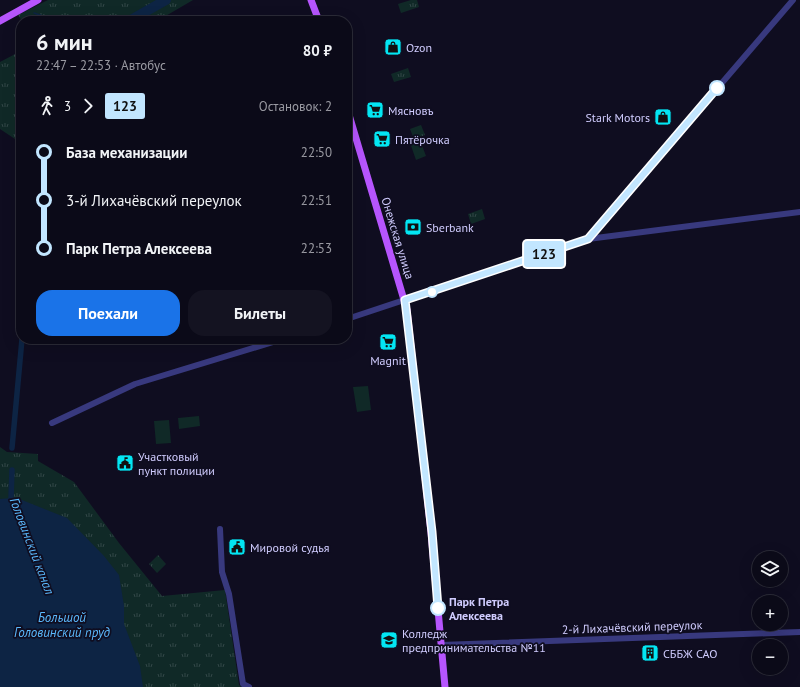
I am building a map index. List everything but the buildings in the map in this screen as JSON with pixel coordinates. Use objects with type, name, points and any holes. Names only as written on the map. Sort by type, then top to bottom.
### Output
[{"type":"main road","points":[[0,21],[38,0]]},
{"type":"main road","points":[[311,0],[317,16]]},
{"type":"main road","name":"Онежская улица","points":[[352,125],[405,300],[432,532],[445,687]]},
{"type":"street","points":[[588,239],[793,0]]},
{"type":"street","points":[[352,317],[588,239],[800,212]]},
{"type":"street","points":[[52,423],[135,384],[267,344]]},
{"type":"street","points":[[220,529],[222,572],[229,594],[243,684],[249,687]]},
{"type":"street","name":"2-й Лихачёвский переулок","points":[[441,645],[800,632]]},
{"type":"green space","points":[[48,0],[193,0],[166,16],[18,15]]},
{"type":"green space","points":[[411,0],[417,0],[419,7],[401,13],[398,4]]},
{"type":"green space","points":[[16,54],[16,140],[0,129],[0,62]]},
{"type":"green space","points":[[408,68],[411,77],[394,82],[391,74]]},
{"type":"green space","points":[[421,125],[425,135],[414,139],[410,129]]},
{"type":"green space","points":[[420,140],[426,156],[416,160],[410,143]]},
{"type":"green space","points":[[482,209],[485,219],[471,224],[468,214]]},
{"type":"green space","points":[[368,386],[371,410],[357,412],[353,387]]},
{"type":"green space","points":[[199,416],[200,426],[179,429],[178,418]]},
{"type":"green space","points":[[169,420],[171,443],[156,444],[154,421]]},
{"type":"green space","points":[[0,447],[7,452],[38,454],[38,461],[74,482],[119,543],[162,596],[225,590],[239,685],[242,687],[0,687]]},
{"type":"green space","points":[[158,555],[166,564],[157,573],[149,564]]},
{"type":"water","name":"Большой Головинский пруд","points":[[11,498],[22,500],[67,518],[104,556],[119,575],[124,606],[124,624],[140,666],[143,687],[0,687],[0,499]]},
{"type":"waterway","points":[[138,16],[166,0]]},
{"type":"waterway","points":[[34,13],[43,16]]},
{"type":"waterway","name":"Головинский канал","points":[[12,448],[22,344]]},
{"type":"waterway","name":"Головинский канал","points":[[12,470],[11,498],[13,505]]},
{"type":"bus line","name":"123","points":[[438,608],[432,532],[405,300],[588,239],[717,88]]},
{"type":"place","name":"Ozon","points":[[393,47]]},
{"type":"place","name":"Мясновъ","points":[[375,110]]},
{"type":"place","name":"Stark Motors","points":[[663,117]]},
{"type":"place","name":"Пятёрочка","points":[[382,139]]},
{"type":"place","name":"Sberbank","points":[[413,227]]},
{"type":"place","name":"Magnit","points":[[388,342]]},
{"type":"place","name":"Участковый пункт полиции","points":[[125,463]]},
{"type":"place","name":"Мировой судья","points":[[237,547]]},
{"type":"place","name":"Парк Петра Алексеева","points":[[438,608]]},
{"type":"place","name":"Колледж предпринимательства №11","points":[[389,640]]},
{"type":"place","name":"СББЖ САО","points":[[650,653]]}]
